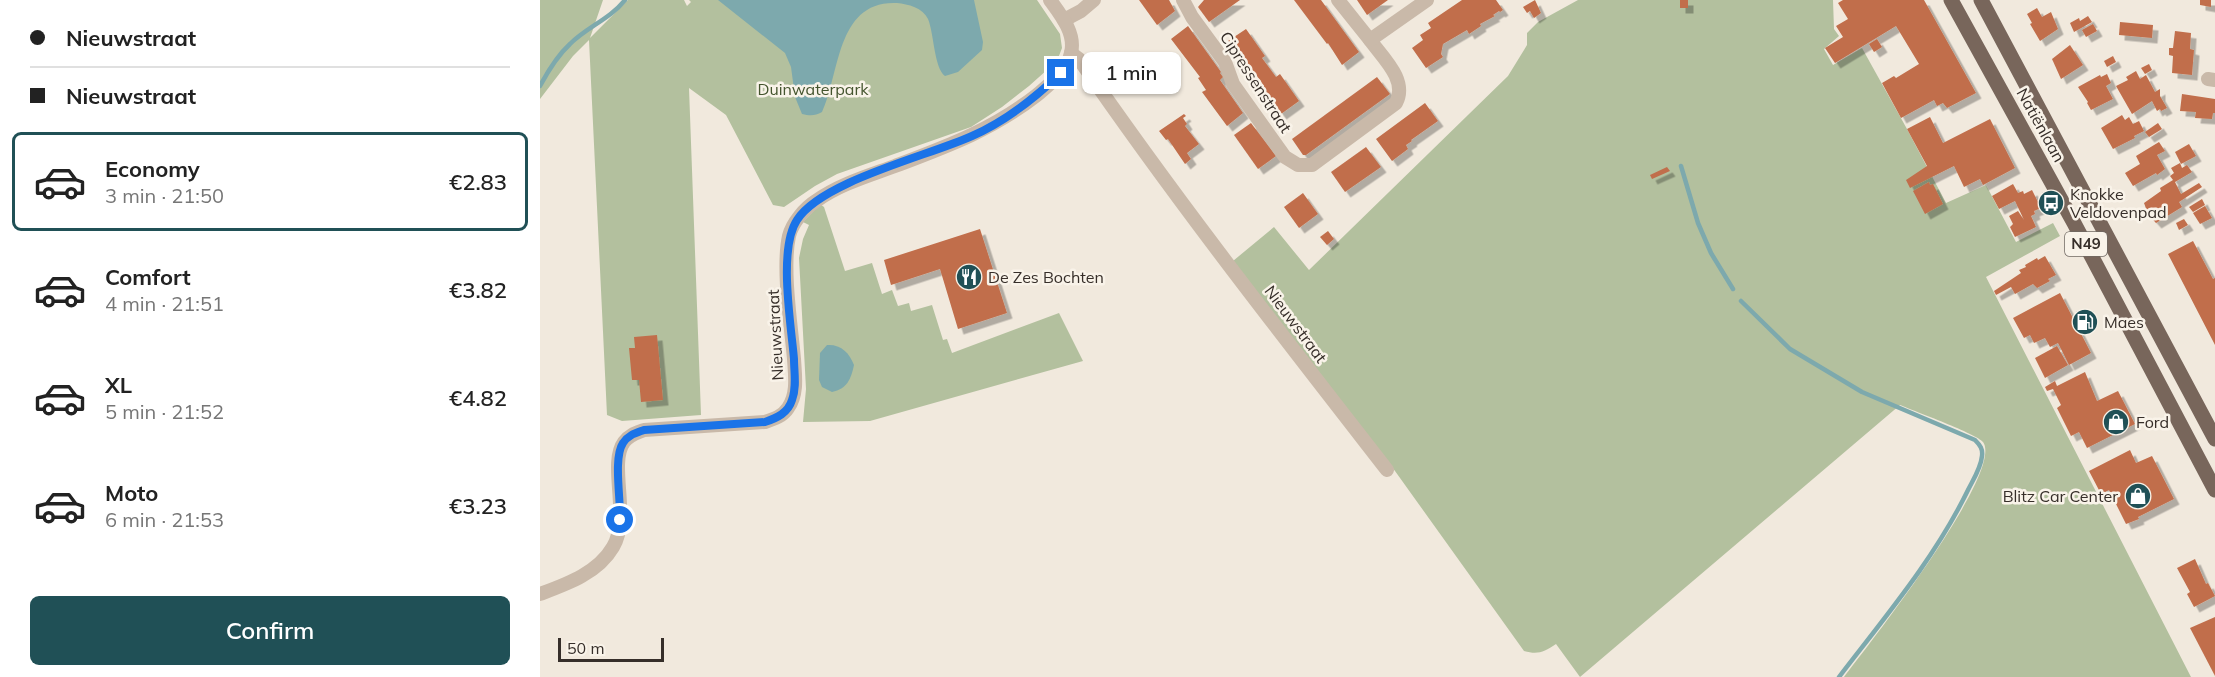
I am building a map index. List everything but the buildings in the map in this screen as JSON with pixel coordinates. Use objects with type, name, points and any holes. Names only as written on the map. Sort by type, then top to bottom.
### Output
[{"type":"main road","name":"Natiënlaan","points":[[1951,0],[2074,222],[2215,490]]},
{"type":"main road","name":"Natiënlaan","points":[[1981,0],[2215,439]]},
{"type":"street","points":[[1050,0],[1065,20],[1072,42],[1071,53]]},
{"type":"street","points":[[1065,20],[1094,0]]},
{"type":"street","name":"Cipressenstraat","points":[[1186,1],[1192,17],[1225,62],[1233,84],[1286,157],[1298,165],[1312,165],[1396,103],[1400,95],[1397,78],[1338,0]]},
{"type":"street","points":[[1370,40],[1427,0]]},
{"type":"street","name":"Nieuwstraat","points":[[540,594],[591,570],[613,547],[619,534],[620,450],[632,434],[644,430],[765,422],[777,418],[787,410],[792,400],[795,378],[787,263],[789,235],[798,218],[813,203],[835,188],[974,135],[1016,111],[1061,73],[1071,53],[1079,59],[1122,121],[1229,264],[1388,470]]},
{"type":"green space","name":"Duinwaterpark","points":[[540,0],[603,0],[590,38],[628,0],[684,0],[687,6],[691,2],[689,0],[1037,0],[1060,34],[1062,48],[1057,61],[1029,86],[971,127],[837,174],[784,207],[773,205],[726,115],[689,88],[701,415],[622,421],[607,415],[589,40],[573,56],[540,99]]},
{"type":"green space","points":[[1578,0],[1833,0],[1834,29],[1839,36],[1824,49],[1833,65],[1862,48],[1946,203],[1986,185],[2016,242],[2053,223],[2060,236],[1986,277],[2191,677],[1844,677],[1904,597],[1955,522],[1974,487],[1984,459],[1983,442],[1978,438],[1900,405],[1580,677],[1556,644],[1541,652],[1524,651],[1395,471],[1233,261],[1274,227],[1309,270],[1508,76],[1527,45],[1527,33],[1538,22]]},
{"type":"green space","points":[[820,204],[824,207],[845,271],[872,263],[882,294],[892,290],[898,306],[909,303],[911,311],[932,305],[943,340],[947,339],[952,353],[1059,313],[1083,361],[870,421],[803,422],[806,389],[799,258],[809,225],[803,222]]},
{"type":"water","points":[[718,0],[974,0],[983,42],[982,50],[958,72],[945,76],[936,58],[926,15],[919,9],[906,4],[877,5],[862,13],[851,26],[843,42],[822,112],[805,115],[802,114],[795,97],[791,67],[785,53]]},
{"type":"water","points":[[827,345],[844,350],[854,365],[848,383],[832,392],[822,387],[819,380],[820,353]]},
{"type":"waterway","points":[[540,86],[566,48],[625,0]]},
{"type":"waterway","points":[[1681,166],[1698,223],[1711,253],[1733,289]]},
{"type":"waterway","points":[[1741,301],[1790,349],[1862,392],[1975,440],[1982,449],[1976,474],[1955,515],[1925,563],[1839,677]]},
{"type":"place","name":"Knokke Veldovenpad","points":[[2051,203]]},
{"type":"place","name":"De Zes Bochten","points":[[969,277]]},
{"type":"place","name":"Maes","points":[[2085,322]]},
{"type":"place","name":"Ford","points":[[2116,422]]},
{"type":"place","name":"Blitz Car Center","points":[[2138,496]]},
{"type":"route","points":[[620,520],[620,450],[632,434],[644,430],[765,422],[777,418],[787,410],[792,400],[795,378],[787,263],[789,235],[798,218],[813,203],[835,188],[974,135],[1016,111],[1061,73]]}]
